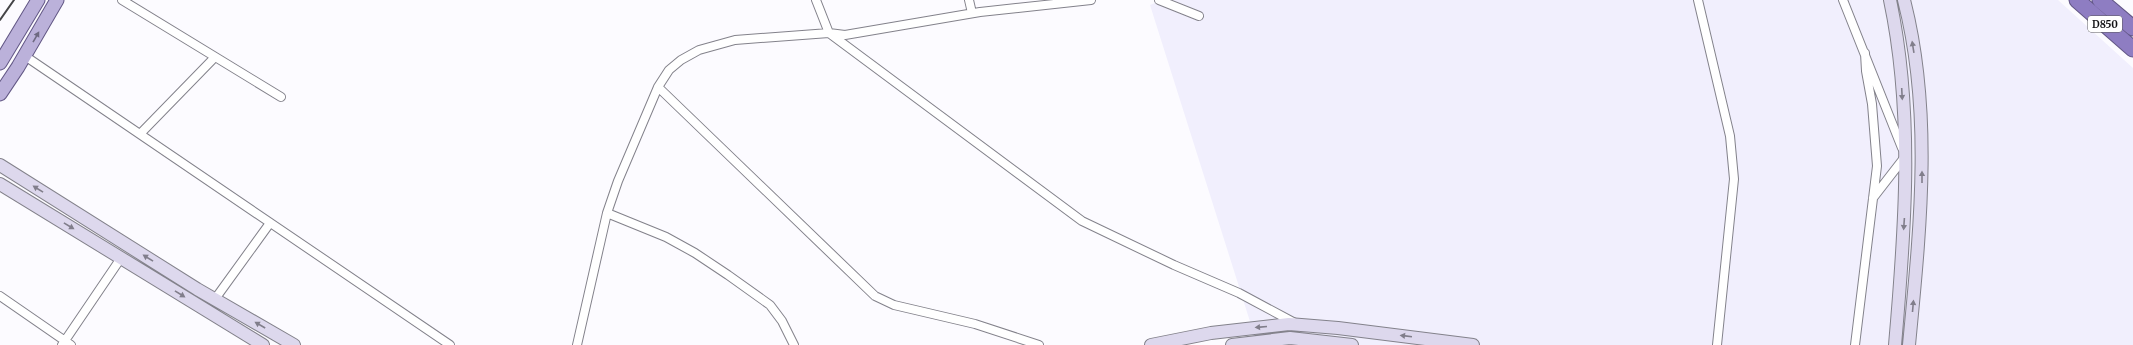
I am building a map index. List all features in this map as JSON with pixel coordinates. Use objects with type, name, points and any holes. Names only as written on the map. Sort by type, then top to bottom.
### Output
[{"type":"highway","name":"D850","points":[[2077,0],[2133,49]]},
{"type":"highway","name":"D850","points":[[2100,0],[2133,28]]},
{"type":"main road","points":[[0,63],[38,0]]},
{"type":"main road","points":[[0,94],[25,56],[57,0]]},
{"type":"street","points":[[122,0],[281,97]]},
{"type":"street","points":[[816,0],[829,33],[1082,221],[1174,265],[1239,293],[1299,325]]},
{"type":"street","points":[[969,0],[972,13]]},
{"type":"street","points":[[577,345],[607,213],[618,182],[658,87],[669,70],[681,60],[699,50],[716,44],[735,40],[829,33],[845,35],[972,13],[1091,0]]},
{"type":"street","points":[[1159,0],[1199,16]]},
{"type":"street","points":[[1698,0],[1730,136],[1734,179],[1717,345]]},
{"type":"street","points":[[1843,0],[1904,155]]},
{"type":"street","points":[[1890,0],[1898,38],[1906,201],[1895,345]]},
{"type":"street","points":[[1904,0],[1915,56],[1922,173],[1921,208],[1909,345]]},
{"type":"street","points":[[1855,345],[1877,166],[1872,104],[1866,71],[1865,53]]},
{"type":"street","points":[[25,56],[450,345]]},
{"type":"street","points":[[140,134],[215,57]]},
{"type":"street","points":[[658,87],[876,296],[894,305],[976,324],[1039,345]]},
{"type":"street","points":[[1873,198],[1904,155]]},
{"type":"street","points":[[0,165],[215,299],[294,345]]},
{"type":"street","points":[[0,184],[263,345]]},
{"type":"street","points":[[607,213],[666,237],[695,253],[734,279],[770,305],[782,321],[794,345]]},
{"type":"street","points":[[215,299],[270,223]]},
{"type":"street","points":[[0,296],[66,344],[121,258]]},
{"type":"street","points":[[1151,345],[1211,333],[1299,325],[1473,345]]},
{"type":"street","points":[[1232,345],[1288,342],[1352,345]]},
{"type":"shaded area","points":[[1162,0],[2058,0],[2133,68],[2133,345],[1252,345],[1253,331],[1150,5]]},
{"type":"railway","points":[[0,20],[14,0]]}]
